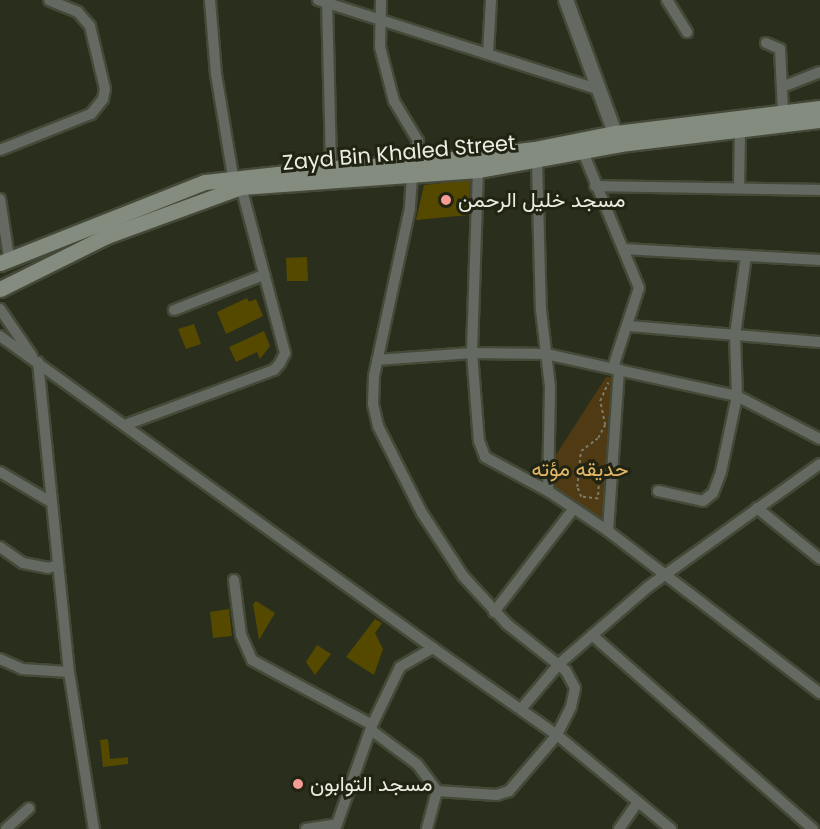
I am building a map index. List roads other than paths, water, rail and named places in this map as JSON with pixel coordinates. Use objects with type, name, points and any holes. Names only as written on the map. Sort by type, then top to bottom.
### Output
[{"type":"main road","name":"Zayd Bin Khaled Street","points":[[0,289],[107,236],[237,182],[412,170],[615,133],[820,108]]},
{"type":"main road","name":"Zayd Bin Khaled Street","points":[[4,261],[176,192],[331,168],[478,170],[740,129],[820,120]]},
{"type":"street","points":[[0,150],[91,114],[103,99],[105,89],[90,26],[78,12],[49,0]]},
{"type":"street","points":[[125,425],[274,370],[285,353],[237,182],[216,74],[210,0]]},
{"type":"street","points":[[234,580],[241,635],[252,660],[371,728],[417,764],[437,791],[497,795],[509,791],[557,735],[571,707],[575,688],[571,676],[494,612],[463,576],[422,513],[378,426],[372,391],[410,208],[412,170],[418,141],[391,92],[380,47],[381,0]]},
{"type":"street","points":[[488,54],[491,0]]},
{"type":"street","points":[[567,0],[597,89],[615,133]]},
{"type":"street","points":[[667,0],[687,32]]},
{"type":"street","points":[[331,168],[324,1],[597,89]]},
{"type":"street","points":[[766,43],[780,49],[783,112]]},
{"type":"street","points":[[782,87],[820,72]]},
{"type":"street","points":[[739,188],[740,129]]},
{"type":"street","points":[[583,152],[595,186],[639,288],[614,371],[608,531]]},
{"type":"street","points":[[537,162],[546,354],[550,387],[548,491]]},
{"type":"street","points":[[478,170],[472,353],[482,453],[492,462],[548,491],[608,531],[820,693]]},
{"type":"street","points":[[595,186],[820,190]]},
{"type":"street","points":[[0,199],[4,261]]},
{"type":"street","points":[[624,249],[820,260]]},
{"type":"street","points":[[658,490],[703,501],[710,496],[721,472],[737,396],[735,336],[746,256]]},
{"type":"street","points":[[174,310],[264,275]]},
{"type":"street","points":[[0,309],[36,360],[69,672],[94,829]]},
{"type":"street","points":[[628,326],[820,342]]},
{"type":"street","points":[[0,336],[557,735],[670,829]]},
{"type":"street","points":[[377,360],[472,353],[546,354],[614,371],[737,396],[820,439]]},
{"type":"street","points":[[521,709],[559,664],[665,575],[820,464]]},
{"type":"street","points":[[0,472],[50,501]]},
{"type":"street","points":[[494,612],[574,508]]},
{"type":"street","points":[[757,508],[820,559]]},
{"type":"street","points":[[0,547],[37,567],[58,565]]},
{"type":"street","points":[[592,635],[813,829]]},
{"type":"street","points":[[306,829],[336,827],[371,728],[400,666],[433,648]]},
{"type":"street","points":[[0,659],[22,669],[69,672]]},
{"type":"street","points":[[427,829],[437,791]]},
{"type":"street","points":[[619,829],[638,802]]},
{"type":"street","points":[[6,829],[29,808]]},
{"type":"place","name":"مسجد خليل الرحمن","points":[[446,200]]},
{"type":"place","name":"مسجد التوابون","points":[[298,784]]},
{"type":"park label","name":"حديقه مؤته","points":[[580,469]]}]
